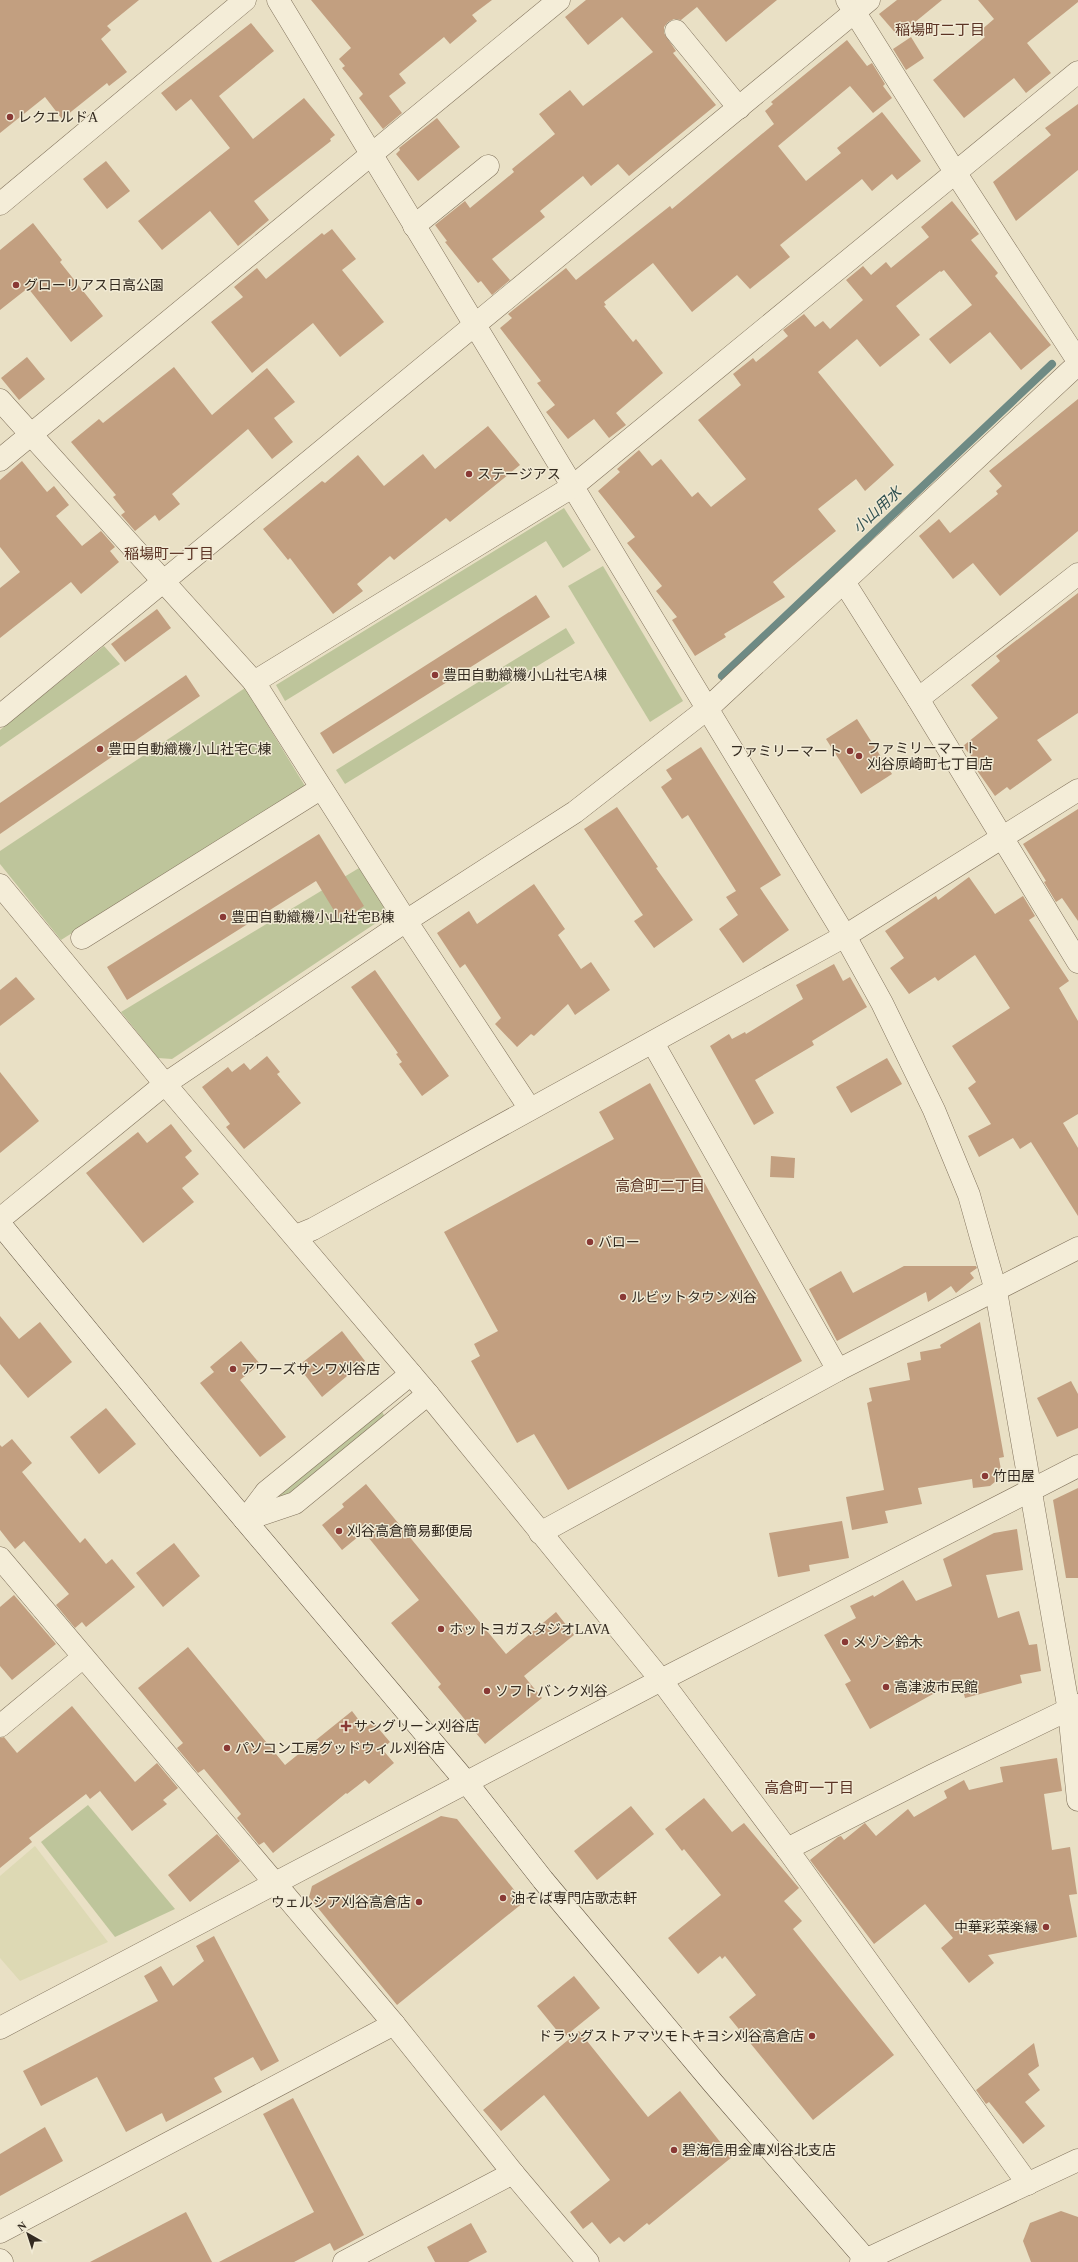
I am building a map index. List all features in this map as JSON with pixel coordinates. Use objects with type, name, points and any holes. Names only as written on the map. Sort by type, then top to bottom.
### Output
[{"type":"street","points":[[0,204],[245,0]]},
{"type":"street","points":[[278,0],[370,155],[845,936],[882,1003],[934,1110],[969,1194],[996,1291],[1031,1489],[1074,1708],[1078,1800]]},
{"type":"street","points":[[0,460],[559,0]]},
{"type":"street","points":[[0,716],[474,324],[739,108],[857,4],[955,172],[1078,362],[707,709],[575,812],[406,922],[165,1084],[0,1219]]},
{"type":"street","points":[[676,31],[739,108]]},
{"type":"street","points":[[254,682],[572,487],[1078,72]]},
{"type":"street","points":[[414,226],[488,166]]},
{"type":"street","points":[[0,400],[254,682],[320,789],[530,1109]]},
{"type":"street","points":[[918,700],[1078,574]]},
{"type":"street","points":[[844,582],[1078,962]]},
{"type":"street","points":[[82,938],[320,789]]},
{"type":"street","points":[[296,1236],[313,1229],[845,936],[1078,790]]},
{"type":"street","points":[[0,885],[165,1084],[412,1374],[661,1680],[787,1849],[1028,2184]]},
{"type":"street","points":[[653,1043],[838,1370]]},
{"type":"street","points":[[0,1224],[245,1520],[468,1783],[542,1880],[865,2261],[1078,2160]]},
{"type":"street","points":[[540,1533],[838,1370],[1078,1248]]},
{"type":"street","points":[[245,1520],[266,1492],[412,1374]]},
{"type":"street","points":[[245,1520],[295,1503],[428,1394]]},
{"type":"street","points":[[0,2028],[468,1783],[661,1680],[1078,1466]]},
{"type":"street","points":[[0,1558],[82,1658],[394,2024],[513,2173],[588,2262]]},
{"type":"street","points":[[0,1726],[82,1658]]},
{"type":"street","points":[[787,1849],[933,1775],[1074,1708]]},
{"type":"street","points":[[0,2232],[394,2024]]},
{"type":"street","points":[[344,2262],[513,2173]]},
{"type":"shaded area","points":[[35,1846],[108,1942],[20,1981],[0,1958],[0,1876]]},
{"type":"green space","points":[[564,508],[591,550],[563,568],[546,541],[285,701],[276,685]]},
{"type":"green space","points":[[603,566],[683,701],[650,722],[568,586]]},
{"type":"green space","points":[[566,628],[575,643],[345,784],[336,770]]},
{"type":"green space","points":[[104,646],[120,664],[0,747],[0,730]]},
{"type":"green space","points":[[245,688],[305,786],[61,940],[0,864],[0,851]]},
{"type":"green space","points":[[359,868],[384,907],[382,919],[172,1059],[158,1058],[121,1012]]},
{"type":"green space","points":[[380,1408],[385,1417],[282,1501],[277,1493]]},
{"type":"green space","points":[[88,1805],[175,1909],[115,1937],[41,1842]]},
{"type":"building","points":[[0,0],[139,0],[107,26],[111,30],[101,39],[127,72],[109,86],[107,83],[62,119],[45,97],[0,133]]},
{"type":"building","points":[[311,0],[492,0],[472,15],[477,21],[450,44],[444,37],[399,74],[406,83],[389,96],[402,113],[383,129],[359,98],[363,94],[342,68],[345,66],[339,59],[351,48]]},
{"type":"building","points":[[586,0],[777,0],[726,42],[697,7],[681,20],[674,19],[668,22],[664,27],[664,33],[676,51],[673,53],[716,105],[629,176],[618,164],[591,186],[583,176],[540,211],[545,217],[492,259],[510,280],[492,295],[481,281],[478,283],[445,242],[447,241],[435,225],[465,201],[470,208],[514,172],[512,169],[555,134],[539,114],[570,90],[583,106],[653,52],[622,17],[588,45],[565,17]]},
{"type":"building","points":[[897,0],[942,0],[898,36],[879,14]]},
{"type":"building","points":[[978,0],[1078,0],[1078,2],[1027,43],[1051,73],[1026,93],[1014,78],[964,118],[933,80],[985,37],[980,31],[994,19]]},
{"type":"building","points":[[251,23],[274,51],[219,96],[253,139],[304,98],[335,135],[330,139],[331,141],[254,201],[269,220],[238,246],[210,211],[162,250],[138,221],[230,148],[191,99],[176,111],[161,93]]},
{"type":"building","points":[[911,37],[924,58],[906,70],[893,49]]},
{"type":"building","points":[[847,40],[867,66],[872,63],[885,84],[883,86],[892,98],[873,113],[850,86],[778,146],[806,181],[841,153],[837,148],[882,112],[921,161],[897,180],[892,174],[872,191],[862,179],[780,245],[790,257],[750,289],[737,275],[692,312],[653,263],[604,302],[606,305],[604,306],[633,342],[636,339],[663,373],[616,413],[626,425],[609,438],[594,419],[568,439],[546,412],[555,405],[537,383],[541,381],[500,328],[512,318],[508,314],[566,268],[576,280],[670,206],[672,209],[774,124],[765,111],[773,104],[771,102]]},
{"type":"building","points":[[1078,104],[1078,170],[1016,221],[993,182],[1051,135],[1045,128]]},
{"type":"building","points":[[437,118],[460,147],[418,181],[396,154],[400,150],[399,148]]},
{"type":"building","points":[[106,161],[130,191],[107,209],[83,179]]},
{"type":"building","points":[[952,201],[979,234],[971,240],[998,273],[995,276],[1051,345],[1021,370],[990,332],[950,364],[929,339],[972,305],[944,270],[941,272],[940,271],[896,306],[920,335],[880,367],[857,339],[818,372],[894,465],[865,491],[856,479],[818,509],[836,531],[773,582],[785,597],[724,634],[726,637],[695,656],[672,620],[677,617],[656,591],[662,586],[627,543],[635,537],[598,491],[620,472],[617,469],[639,450],[652,466],[661,459],[692,497],[698,492],[711,507],[746,479],[698,420],[741,385],[733,374],[753,358],[756,362],[788,336],[783,330],[804,314],[815,327],[823,321],[830,329],[863,300],[846,280],[863,266],[871,275],[886,262],[891,268],[929,237],[921,227]]},
{"type":"building","points":[[33,223],[62,260],[60,262],[103,316],[71,342],[28,288],[0,310],[0,250]]},
{"type":"building","points":[[332,229],[356,259],[342,270],[384,322],[340,357],[313,323],[252,373],[211,322],[243,297],[234,287],[257,268],[266,279],[322,233],[324,235]]},
{"type":"building","points":[[27,357],[45,379],[19,400],[1,378]]},
{"type":"building","points":[[174,367],[212,415],[267,368],[295,402],[274,418],[293,442],[272,459],[248,429],[172,494],[180,504],[159,521],[155,515],[135,531],[121,515],[125,512],[113,497],[116,495],[71,442],[99,419],[103,423]]},
{"type":"building","points":[[1078,399],[1078,531],[1000,596],[973,563],[953,579],[919,536],[939,519],[950,533],[998,494],[996,491],[1002,486],[989,471]]},
{"type":"building","points":[[488,426],[520,465],[450,522],[446,518],[394,560],[390,556],[357,584],[363,591],[333,614],[290,558],[288,560],[263,529],[322,481],[325,483],[358,455],[384,486],[423,454],[435,469]]},
{"type":"building","points":[[22,461],[47,492],[54,486],[69,505],[56,516],[82,546],[101,531],[115,547],[110,551],[119,562],[81,594],[71,582],[0,638],[0,588],[20,572],[0,547],[0,480]]},
{"type":"building","points":[[1078,593],[1078,713],[1037,740],[1052,760],[1010,790],[1007,787],[995,796],[976,769],[979,766],[963,746],[998,718],[971,685],[1000,661],[996,656]]},
{"type":"building","name":"豊田自動織機小山社宅A棟","points":[[536,595],[550,617],[333,754],[320,733]]},
{"type":"building","points":[[157,609],[171,628],[125,662],[111,644]]},
{"type":"building","name":"豊田自動織機小山社宅C棟","points":[[186,675],[200,696],[0,834],[0,803]]},
{"type":"building","name":"ファミリーマート 刈谷原崎町七丁目店","points":[[857,719],[892,774],[861,794],[826,739]]},
{"type":"building","points":[[701,747],[781,875],[760,888],[789,930],[743,963],[719,929],[738,915],[726,897],[736,891],[688,815],[682,819],[661,787],[672,779],[666,770]]},
{"type":"building","points":[[617,807],[658,867],[656,868],[693,920],[654,948],[634,921],[643,915],[584,829]]},
{"type":"building","points":[[1078,809],[1078,921],[1062,898],[1056,902],[1044,882],[1046,881],[1023,844]]},
{"type":"building","name":"豊田自動織機小山社宅B棟","points":[[319,834],[364,906],[341,922],[316,881],[127,1000],[107,967]]},
{"type":"building","points":[[969,877],[995,914],[1023,896],[1035,916],[1029,920],[1069,981],[1059,988],[1078,1021],[1078,1114],[1063,1123],[1078,1148],[1078,1216],[1031,1142],[1020,1149],[1013,1138],[979,1157],[968,1136],[991,1124],[968,1088],[976,1082],[952,1046],[1010,1008],[975,955],[938,981],[935,977],[909,994],[890,968],[904,958],[885,931],[936,896],[938,900]]},
{"type":"building","points":[[534,884],[565,929],[558,935],[581,969],[591,962],[610,990],[575,1015],[568,1004],[534,1036],[531,1034],[517,1047],[495,1024],[501,1018],[465,964],[460,968],[437,933],[469,911],[477,924]]},
{"type":"building","points":[[834,964],[843,981],[850,977],[867,1007],[812,1041],[814,1045],[755,1080],[774,1113],[754,1125],[710,1046],[729,1034],[732,1039],[745,1032],[746,1034],[803,999],[796,985]]},
{"type":"building","points":[[375,970],[449,1076],[422,1096],[399,1064],[402,1062],[396,1054],[398,1053],[351,987]]},
{"type":"building","points":[[16,977],[35,999],[0,1026],[0,990]]},
{"type":"building","points":[[267,1056],[280,1072],[277,1074],[301,1103],[244,1149],[226,1127],[230,1124],[202,1087],[228,1067],[232,1072],[244,1063],[250,1070]]},
{"type":"building","points":[[887,1058],[902,1084],[851,1113],[836,1087]]},
{"type":"building","points":[[0,1072],[39,1121],[0,1153]]},
{"type":"building","name":"ルビットタウン刈谷","points":[[650,1083],[802,1361],[568,1490],[534,1434],[517,1443],[471,1361],[480,1356],[474,1344],[498,1331],[444,1232],[614,1139],[599,1112]]},
{"type":"building","points":[[171,1124],[192,1151],[185,1157],[199,1174],[182,1188],[194,1202],[143,1243],[86,1173],[138,1132],[147,1143]]},
{"type":"building","points":[[771,1156],[795,1158],[794,1178],[770,1177]]},
{"type":"building","points":[[904,1266],[976,1266],[977,1268],[970,1273],[974,1278],[956,1293],[951,1286],[928,1302],[926,1292],[837,1341],[809,1289],[841,1271],[853,1293]]},
{"type":"building","points":[[0,1316],[19,1339],[40,1322],[72,1362],[28,1398],[0,1364]]},
{"type":"building","points":[[980,1322],[1004,1457],[999,1458],[1002,1476],[990,1486],[973,1488],[972,1479],[918,1488],[922,1504],[885,1511],[888,1523],[852,1530],[846,1497],[884,1490],[867,1403],[872,1401],[869,1388],[910,1380],[907,1363],[921,1360],[920,1352],[941,1348],[940,1345]]},
{"type":"building","points":[[342,1331],[365,1361],[322,1397],[298,1366]]},
{"type":"building","points":[[241,1341],[260,1364],[240,1380],[286,1437],[260,1457],[200,1383],[214,1372],[210,1367]]},
{"type":"building","points":[[1071,1381],[1078,1394],[1078,1428],[1057,1437],[1037,1398]]},
{"type":"building","points":[[106,1408],[136,1444],[99,1474],[70,1437]]},
{"type":"building","points":[[12,1439],[32,1463],[22,1472],[80,1543],[85,1538],[106,1564],[112,1559],[135,1587],[86,1627],[82,1622],[75,1628],[56,1605],[69,1594],[24,1541],[15,1549],[0,1530],[0,1445],[2,1447]]},
{"type":"building","points":[[366,1484],[506,1654],[556,1612],[574,1635],[524,1676],[542,1698],[485,1744],[438,1687],[441,1684],[391,1623],[419,1600],[364,1532],[342,1550],[322,1525],[344,1507],[342,1504]]},
{"type":"building","points":[[1078,1488],[1078,1578],[1066,1578],[1053,1500]]},
{"type":"building","points":[[842,1521],[849,1558],[809,1565],[810,1571],[778,1577],[769,1533]]},
{"type":"building","points":[[1017,1529],[1023,1570],[986,1575],[998,1618],[1019,1611],[1029,1645],[1037,1644],[1041,1671],[1020,1675],[1022,1683],[965,1698],[960,1679],[870,1729],[845,1684],[851,1681],[824,1635],[856,1618],[850,1606],[873,1595],[874,1597],[903,1580],[916,1601],[952,1586],[943,1559],[994,1533]]},
{"type":"building","points":[[174,1543],[200,1576],[163,1607],[136,1573]]},
{"type":"building","points":[[14,1595],[56,1644],[12,1680],[0,1666],[0,1607]]},
{"type":"building","points":[[188,1647],[285,1765],[352,1711],[365,1728],[373,1722],[390,1742],[382,1749],[394,1763],[369,1784],[365,1780],[347,1794],[346,1793],[273,1853],[264,1842],[259,1845],[237,1818],[241,1814],[204,1769],[198,1773],[177,1748],[183,1743],[138,1688]]},
{"type":"building","points":[[72,1706],[135,1782],[157,1763],[178,1788],[163,1800],[167,1804],[132,1831],[100,1791],[90,1799],[86,1794],[29,1838],[32,1842],[0,1868],[0,1738],[4,1737],[17,1753]]},
{"type":"building","points":[[1057,1758],[1062,1791],[1044,1794],[1052,1850],[1070,1847],[1077,1894],[1069,1895],[1077,1937],[988,1955],[994,1963],[969,1983],[941,1948],[953,1938],[925,1904],[874,1944],[810,1860],[838,1837],[841,1836],[844,1840],[865,1823],[876,1836],[908,1809],[914,1817],[947,1798],[944,1791],[964,1780],[969,1790],[1003,1782],[1000,1767]]},
{"type":"building","points":[[704,1798],[732,1832],[744,1823],[799,1888],[784,1901],[802,1921],[793,1929],[894,2055],[813,2120],[729,2017],[756,1995],[725,1956],[722,1959],[720,1956],[698,1974],[668,1938],[721,1895],[684,1849],[682,1851],[665,1829]]},
{"type":"building","points":[[631,1806],[654,1834],[597,1880],[574,1851]]},
{"type":"building","points":[[441,1816],[457,1819],[524,1902],[397,2005],[309,1897],[312,1886]]},
{"type":"building","points":[[217,1834],[240,1861],[190,1902],[168,1875]]},
{"type":"building","points":[[214,1936],[279,2061],[261,2071],[253,2057],[214,2078],[222,2092],[166,2122],[162,2113],[126,2132],[97,2077],[41,2106],[23,2071],[158,2001],[144,1976],[161,1966],[173,1986],[204,1961],[196,1946]]},
{"type":"building","points":[[574,1976],[600,2008],[563,2038],[537,2006]]},
{"type":"building","points":[[579,2031],[648,2117],[680,2091],[732,2157],[649,2225],[647,2223],[624,2242],[619,2237],[610,2244],[592,2222],[583,2229],[570,2212],[610,2180],[544,2095],[501,2131],[483,2110]]},
{"type":"building","points":[[1034,2043],[1039,2066],[1028,2074],[1040,2090],[1025,2102],[1045,2126],[1023,2144],[989,2102],[986,2104],[976,2090]]},
{"type":"building","points":[[293,2098],[364,2235],[334,2251],[330,2243],[294,2262],[219,2262],[314,2212],[263,2114]]},
{"type":"building","points":[[45,2127],[63,2161],[0,2196],[0,2154]]},
{"type":"building","points":[[1061,2211],[1078,2217],[1078,2262],[1031,2262],[1023,2241],[1030,2223]]},
{"type":"building","points":[[186,2212],[212,2262],[90,2262]]},
{"type":"building","points":[[471,2223],[487,2252],[468,2262],[435,2262],[427,2247]]},
{"type":"waterway","name":"小山用水","points":[[722,676],[1052,364]]},
{"type":"place","name":"レクエルドA","points":[[10,117]]},
{"type":"place","name":"グローリアス日高公園","points":[[16,285]]},
{"type":"place","name":"ステージアス","points":[[469,474]]},
{"type":"place","name":"豊田自動織機小山社宅A棟","points":[[435,675]]},
{"type":"place","name":"豊田自動織機小山社宅C棟","points":[[100,749]]},
{"type":"place","name":"ファミリーマート","points":[[850,751]]},
{"type":"place","name":"ファミリーマート 刈谷原崎町七丁目店","points":[[859,756]]},
{"type":"place","name":"豊田自動織機小山社宅B棟","points":[[223,917]]},
{"type":"place","name":"バロー","points":[[590,1242]]},
{"type":"place","name":"ルビットタウン刈谷","points":[[623,1297]]},
{"type":"place","name":"アワーズサンワ刈谷店","points":[[233,1369]]},
{"type":"place","name":"竹田屋","points":[[985,1476]]},
{"type":"place","name":"刈谷高倉簡易郵便局","points":[[339,1531]]},
{"type":"place","name":"ホットヨガスタジオLAVA","points":[[441,1629]]},
{"type":"place","name":"メゾン鈴木","points":[[845,1642]]},
{"type":"place","name":"高津波市民館","points":[[886,1687]]},
{"type":"place","name":"ソフトバンク刈谷","points":[[487,1691]]},
{"type":"place","name":"サングリーン刈谷店","points":[[346,1726]]},
{"type":"place","name":"パソコン工房グッドウィル刈谷店","points":[[227,1748]]},
{"type":"place","name":"油そば専門店歌志軒","points":[[503,1898]]},
{"type":"place","name":"ウェルシア刈谷高倉店","points":[[419,1902]]},
{"type":"place","name":"中華彩菜楽縁","points":[[1046,1927]]},
{"type":"place","name":"ドラッグストアマツモトキヨシ刈谷高倉店","points":[[812,2036]]},
{"type":"place","name":"碧海信用金庫刈谷北支店","points":[[674,2150]]},
{"type":"district","name":"稲場町二丁目","points":[[940,30]]},
{"type":"district","name":"稲場町一丁目","points":[[169,554]]},
{"type":"district","name":"高倉町二丁目","points":[[660,1186]]},
{"type":"district","name":"高倉町一丁目","points":[[809,1788]]}]
